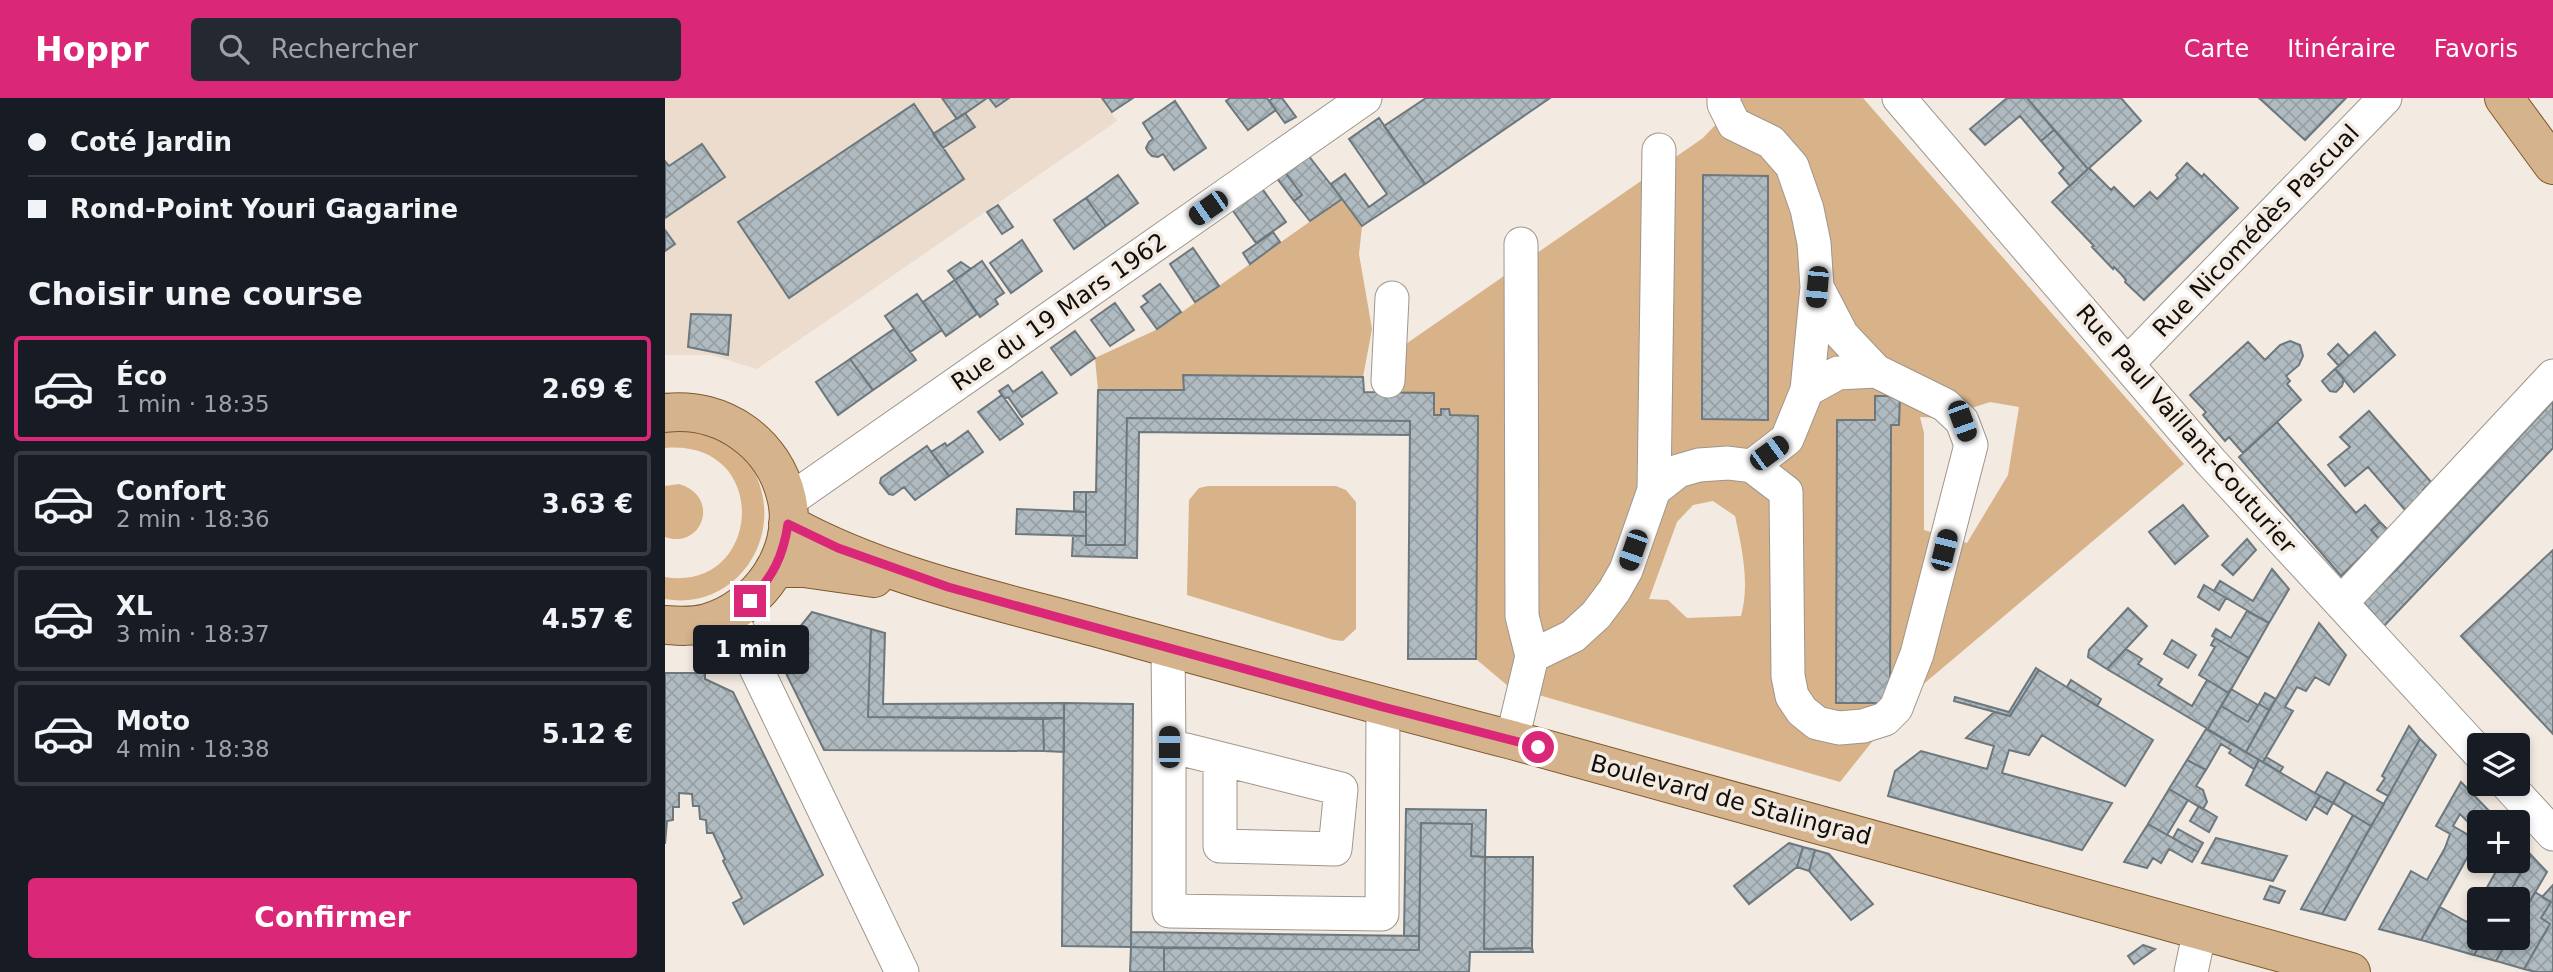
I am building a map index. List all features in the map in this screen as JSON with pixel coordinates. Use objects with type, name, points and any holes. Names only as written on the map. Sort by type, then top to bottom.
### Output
[{"type":"main road","points":[[2504,98],[2553,165]]},
{"type":"main road","points":[[665,413],[680,411],[706,414],[731,424],[752,439],[770,459],[788,513],[784,547],[775,568],[750,601],[730,614],[708,623],[665,625]]},
{"type":"main road","name":"Boulevard de Stalingrad","points":[[788,513],[838,548],[948,587],[2351,972]]},
{"type":"main road","name":"Boulevard de Stalingrad","points":[[775,568],[804,568],[948,587]]},
{"type":"street","name":"Rue du 19 Mars 1962","points":[[788,513],[1365,98]]},
{"type":"street","points":[[1724,98],[1724,104],[1734,124],[1771,142],[1792,166],[1807,209],[1814,243],[1817,287],[1807,390],[1787,439],[1789,676],[1792,696],[1802,711],[1817,723],[1839,728],[1863,726],[1885,719],[1896,708],[1917,654],[1971,445],[1962,421],[1945,405],[1876,371],[1842,335],[1817,287]]},
{"type":"street","name":"Rue Paul Vaillant-Couturier","points":[[1899,98],[2211,462],[2467,740]]},
{"type":"street","name":"Rue Nicomédès Pascual","points":[[2127,363],[2385,98]]},
{"type":"street","points":[[1532,656],[1573,636],[1596,615],[1614,591],[1626,570],[1654,490],[1658,150]]},
{"type":"street","points":[[1512,740],[1532,656],[1522,616],[1521,244]]},
{"type":"street","points":[[1388,381],[1392,298]]},
{"type":"street","points":[[1807,390],[1838,373],[1876,371]]},
{"type":"street","points":[[2341,603],[2553,376]]},
{"type":"street","points":[[1752,466],[1787,439]]},
{"type":"street","points":[[1654,490],[1678,471],[1699,465],[1728,463],[1752,466],[1786,492]]},
{"type":"street","points":[[730,614],[902,972]]},
{"type":"street","points":[[1168,648],[1169,911],[1382,914],[1383,707]]},
{"type":"street","points":[[1169,747],[1220,759]]},
{"type":"street","points":[[2518,796],[2553,834]]},
{"type":"street","points":[[2194,971],[2200,930]]},
{"type":"shaded area","points":[[665,98],[1102,98],[1117,121],[757,369],[711,355],[665,355]]},
{"type":"shaded area","points":[[1737,98],[1863,98],[2184,464],[1907,698],[1840,782],[1508,686],[1476,659],[1478,416],[1450,415],[1449,409],[1441,409],[1441,415],[1434,415],[1433,393],[1403,393],[1403,346],[1703,138],[1737,102]],"holes":[[[1990,402],[2019,407],[2008,475],[1967,543],[1924,530],[1924,433],[1920,417],[1941,418]],[[1713,501],[1735,516],[1745,579],[1744,604],[1741,616],[1687,618],[1668,600],[1649,599],[1677,522],[1693,505]]]},
{"type":"shaded area","points":[[1342,199],[1362,226],[1359,254],[1372,329],[1363,377],[1184,375],[1184,390],[1098,390],[1095,358],[1158,329]]},
{"type":"shaded area","points":[[665,428],[705,431],[743,455],[756,475],[764,506],[763,529],[757,550],[745,568],[730,584],[711,595],[689,600],[665,599],[665,577],[697,576],[721,562],[736,541],[742,515],[738,489],[724,467],[700,452],[665,448]]},
{"type":"shaded area","points":[[679,484],[692,490],[700,499],[703,509],[702,520],[697,529],[689,536],[678,539],[665,537],[665,486]]},
{"type":"shaded area","points":[[1336,486],[1346,490],[1356,502],[1356,629],[1343,641],[1334,640],[1187,595],[1189,500],[1199,488]]},
{"type":"building","points":[[942,98],[987,98],[957,119]]},
{"type":"building","points":[[989,98],[1009,98],[996,107]]},
{"type":"building","points":[[1102,98],[1133,98],[1112,112]]},
{"type":"building","points":[[1230,98],[1267,98],[1276,110],[1248,130],[1226,101]]},
{"type":"building","points":[[1282,98],[1296,117],[1285,123],[1269,101]]},
{"type":"building","points":[[1426,98],[1550,98],[1425,184],[1384,126]]},
{"type":"building","points":[[2007,98],[2027,98],[2054,130],[2041,141],[2020,116],[1985,145],[1970,129]]},
{"type":"building","points":[[2027,98],[2121,98],[2141,121],[2088,169]]},
{"type":"building","points":[[2259,98],[2346,98],[2305,140]]},
{"type":"building","points":[[1175,101],[1206,148],[1174,170],[1163,154],[1158,157],[1148,152],[1146,148],[1153,139],[1143,123]]},
{"type":"building","points":[[914,104],[964,179],[789,298],[738,222]]},
{"type":"building","points":[[965,113],[975,127],[943,148],[933,134]]},
{"type":"building","points":[[1379,118],[1425,184],[1362,226],[1331,184],[1345,174],[1369,207],[1387,194],[1349,139]]},
{"type":"building","points":[[2054,130],[2088,169],[2070,186],[2059,173],[2064,168],[2041,141]]},
{"type":"building","points":[[702,144],[725,177],[665,218],[665,161],[669,166]]},
{"type":"building","points":[[1308,155],[1342,199],[1310,221],[1294,201],[1302,195],[1284,171]]},
{"type":"building","points":[[2187,163],[2202,177],[2204,174],[2238,208],[2144,300],[2052,202],[2089,168],[2111,190],[2114,187],[2134,207],[2150,192],[2157,199],[2178,178],[2176,175]]},
{"type":"building","points":[[1284,171],[1302,195],[1294,201],[1276,177]]},
{"type":"building","points":[[1118,175],[1138,203],[1106,226],[1086,198]]},
{"type":"building","points":[[1703,175],[1768,176],[1768,420],[1702,419]]},
{"type":"building","points":[[1261,187],[1286,222],[1256,243],[1231,208]]},
{"type":"building","points":[[1086,198],[1106,226],[1074,249],[1054,220]]},
{"type":"building","points":[[998,205],[1013,227],[1002,234],[987,212]]},
{"type":"building","points":[[665,230],[675,244],[665,251]]},
{"type":"building","points":[[1273,232],[1280,242],[1250,264],[1243,253]]},
{"type":"building","points":[[1022,240],[1042,271],[1011,293],[990,263]]},
{"type":"building","points":[[1193,248],[1219,286],[1195,302],[1170,264]]},
{"type":"building","points":[[982,261],[1004,293],[995,299],[998,304],[980,317],[955,280]]},
{"type":"building","points":[[961,262],[971,269],[955,280],[948,271]]},
{"type":"building","points":[[955,280],[977,314],[946,336],[923,302]]},
{"type":"building","points":[[1160,284],[1181,312],[1157,329],[1141,307],[1148,302],[1143,296]]},
{"type":"building","points":[[917,294],[942,330],[910,352],[885,316]]},
{"type":"building","points":[[1115,303],[1134,330],[1110,346],[1091,320]]},
{"type":"building","points":[[691,314],[731,315],[728,355],[688,347]]},
{"type":"building","points":[[894,329],[916,360],[873,390],[850,359]]},
{"type":"building","points":[[1075,331],[1095,358],[1071,375],[1051,348]]},
{"type":"building","points":[[2375,332],[2395,355],[2354,392],[2335,369]]},
{"type":"building","points":[[2290,341],[2300,345],[2303,356],[2299,365],[2286,376],[2290,381],[2287,384],[2301,400],[2243,453],[2229,437],[2225,441],[2203,415],[2206,412],[2190,395],[2248,342],[2265,360],[2280,345]]},
{"type":"building","points":[[2338,344],[2349,356],[2339,366],[2328,354]]},
{"type":"building","points":[[850,359],[873,390],[838,415],[816,382]]},
{"type":"building","points":[[2335,369],[2344,379],[2336,392],[2330,391],[2322,381]]},
{"type":"building","points":[[1042,372],[1057,393],[1022,417],[1008,397],[1005,399],[999,391],[1008,385],[1013,392]]},
{"type":"building","points":[[1183,375],[1363,377],[1364,392],[1434,393],[1434,415],[1441,415],[1441,409],[1449,409],[1450,415],[1478,416],[1476,659],[1408,659],[1410,421],[1127,418],[1125,545],[1086,545],[1086,492],[1096,492],[1098,390],[1184,390]]},
{"type":"building","points":[[1002,395],[1023,424],[1000,440],[978,412]]},
{"type":"building","points":[[1875,396],[1900,396],[1899,425],[1891,425],[1890,703],[1836,703],[1837,420],[1875,420]]},
{"type":"building","points":[[2553,401],[2553,448],[2384,626],[2363,602]]},
{"type":"building","points":[[2369,411],[2431,482],[2405,510],[2368,467],[2345,486],[2328,465],[2350,447],[2340,437]]},
{"type":"building","points":[[1127,418],[1410,421],[1410,435],[1139,432],[1137,558],[1072,556],[1073,536],[1086,536],[1086,545],[1125,545]]},
{"type":"building","points":[[2277,422],[2356,513],[2365,505],[2380,522],[2371,530],[2379,539],[2341,576],[2239,457]]},
{"type":"building","points":[[968,431],[983,452],[949,476],[931,452],[945,443],[947,446]]},
{"type":"building","points":[[927,446],[949,476],[915,500],[904,487],[893,495],[889,494],[880,483],[881,478]]},
{"type":"building","points":[[1074,492],[1086,492],[1086,512],[1074,511]]},
{"type":"building","points":[[2183,505],[2208,536],[2175,564],[2149,532]]},
{"type":"building","points":[[1017,509],[1086,512],[1086,536],[1016,534]]},
{"type":"building","points":[[2380,522],[2389,531],[2379,539],[2371,530]]},
{"type":"building","points":[[2247,539],[2256,550],[2233,575],[2222,565]]},
{"type":"building","points":[[2553,550],[2553,734],[2461,636]]},
{"type":"building","points":[[2272,569],[2289,589],[2269,623],[2214,591],[2220,581],[2253,601]]},
{"type":"building","points":[[2204,585],[2226,598],[2219,610],[2198,597]]},
{"type":"building","points":[[2128,608],[2147,626],[2107,669],[2088,657],[2089,650]]},
{"type":"building","points":[[2247,611],[2269,623],[2249,658],[2212,636],[2216,629],[2231,638]]},
{"type":"building","points":[[812,612],[871,629],[868,717],[1043,719],[1044,751],[824,750],[775,651],[791,638]]},
{"type":"building","points":[[2319,623],[2346,655],[2329,685],[2315,677],[2306,691],[2297,687],[2285,707],[2293,711],[2263,762],[2246,752]]},
{"type":"building","points":[[871,629],[885,633],[883,704],[1064,703],[1064,718],[868,717]]},
{"type":"building","points":[[2215,638],[2249,658],[2229,693],[2199,675],[2215,647],[2211,645]]},
{"type":"building","points":[[2172,640],[2196,655],[2188,668],[2164,654]]},
{"type":"building","points":[[2126,649],[2142,659],[2138,664],[2162,679],[2158,685],[2192,706],[2207,680],[2229,693],[2208,729],[2107,669]]},
{"type":"building","points":[[2036,668],[2039,670],[2010,716],[1954,701],[1955,697],[2009,712]]},
{"type":"building","points":[[2039,670],[2153,740],[2125,786],[2042,735],[2029,755],[2009,750],[2002,773],[2112,803],[2082,850],[1888,796],[1895,771],[1921,751],[1987,769],[1994,746],[1966,738],[1994,712],[2010,716]]},
{"type":"building","points":[[665,673],[705,673],[705,679],[733,692],[823,875],[744,924],[733,903],[742,898],[723,861],[725,859],[713,833],[707,833],[706,820],[700,819],[699,806],[693,806],[692,794],[679,793],[679,807],[673,807],[673,820],[667,821],[665,844]]},
{"type":"building","points":[[2071,680],[2101,699],[2097,706],[2067,687]]},
{"type":"building","points":[[2231,689],[2258,705],[2248,722],[2221,706]]},
{"type":"building","points":[[2265,693],[2276,699],[2269,710],[2259,704]]},
{"type":"building","points":[[1064,703],[1133,704],[1131,947],[1062,946]]},
{"type":"building","points":[[2259,704],[2269,710],[2246,752],[2208,729],[2221,706],[2248,722]]},
{"type":"building","points":[[1064,718],[1064,752],[1044,751],[1043,719]]},
{"type":"building","points":[[2409,726],[2420,739],[2388,796],[2377,790]]},
{"type":"building","points":[[2206,729],[2259,760],[2254,769],[2229,753],[2231,750],[2221,744],[2206,770],[2187,760]]},
{"type":"building","points":[[2420,739],[2436,755],[2345,920],[2322,914]]},
{"type":"building","points":[[2266,757],[2283,767],[2280,772],[2263,762]]},
{"type":"building","points":[[2187,760],[2206,770],[2196,786],[2203,790],[2207,802],[2203,809],[2169,789]]},
{"type":"building","points":[[2259,760],[2320,796],[2306,820],[2246,785]]},
{"type":"building","points":[[2327,772],[2345,782],[2333,803],[2315,793]]},
{"type":"building","points":[[2345,782],[2384,804],[2371,826],[2333,803]]},
{"type":"building","points":[[2461,782],[2467,788],[2467,796],[2475,796],[2488,810],[2467,810],[2467,821],[2460,814],[2453,826],[2467,834],[2467,858],[2421,940],[2379,929],[2411,871],[2427,880],[2445,848],[2450,834],[2436,826]]},
{"type":"building","points":[[2169,789],[2188,800],[2167,835],[2148,824]]},
{"type":"building","points":[[2320,796],[2333,803],[2327,814],[2314,806]]},
{"type":"building","points":[[2199,806],[2217,817],[2209,832],[2190,821]]},
{"type":"building","points":[[1406,809],[1486,810],[1485,857],[1471,856],[1472,824],[1421,823],[1419,936],[1404,936]]},
{"type":"building","points":[[2353,815],[2371,826],[2322,914],[2301,909]]},
{"type":"building","points":[[1421,823],[1472,824],[1471,856],[1485,857],[1484,949],[1532,948],[1533,952],[1470,952],[1469,972],[1164,972],[1164,948],[1419,950]]},
{"type":"building","points":[[2148,824],[2198,852],[2192,862],[2169,849],[2161,863],[2153,858],[2147,868],[2124,862]]},
{"type":"building","points":[[2178,829],[2203,843],[2198,852],[2173,838]]},
{"type":"building","points":[[2216,838],[2287,856],[2273,881],[2202,863]]},
{"type":"building","points":[[1789,843],[1803,847],[1797,867],[1749,904],[1734,886]]},
{"type":"building","points":[[1803,847],[1815,850],[1809,871],[1797,867]]},
{"type":"building","points":[[1815,850],[1829,854],[1873,904],[1851,920],[1809,871]]},
{"type":"building","points":[[1485,857],[1533,857],[1532,948],[1484,949]]},
{"type":"building","points":[[2530,857],[2547,872],[2530,901],[2530,887],[2513,887],[2521,873],[2530,873]]},
{"type":"building","points":[[2495,873],[2521,873],[2513,887],[2487,887]]},
{"type":"building","points":[[2553,885],[2553,972],[2524,969],[2550,924],[2541,918],[2551,902],[2542,897]]},
{"type":"building","points":[[2270,886],[2285,891],[2279,903],[2264,899]]},
{"type":"building","points":[[2535,892],[2551,902],[2541,918],[2550,924],[2524,969],[2496,961],[2502,950],[2530,950],[2530,901]]},
{"type":"building","points":[[2440,907],[2467,922],[2467,950],[2477,950],[2474,955],[2421,940]]},
{"type":"building","points":[[1131,932],[1419,936],[1419,950],[1131,947]]},
{"type":"building","points":[[2143,945],[2155,949],[2134,964],[2128,956]]},
{"type":"building","points":[[1131,947],[1164,948],[1164,972],[1130,972]]},
{"type":"building","points":[[2477,950],[2502,950],[2496,961],[2474,955]]},
{"type":"route","points":[[750,601],[775,568],[784,547],[788,524],[817,540],[948,587],[1538,747]]}]
